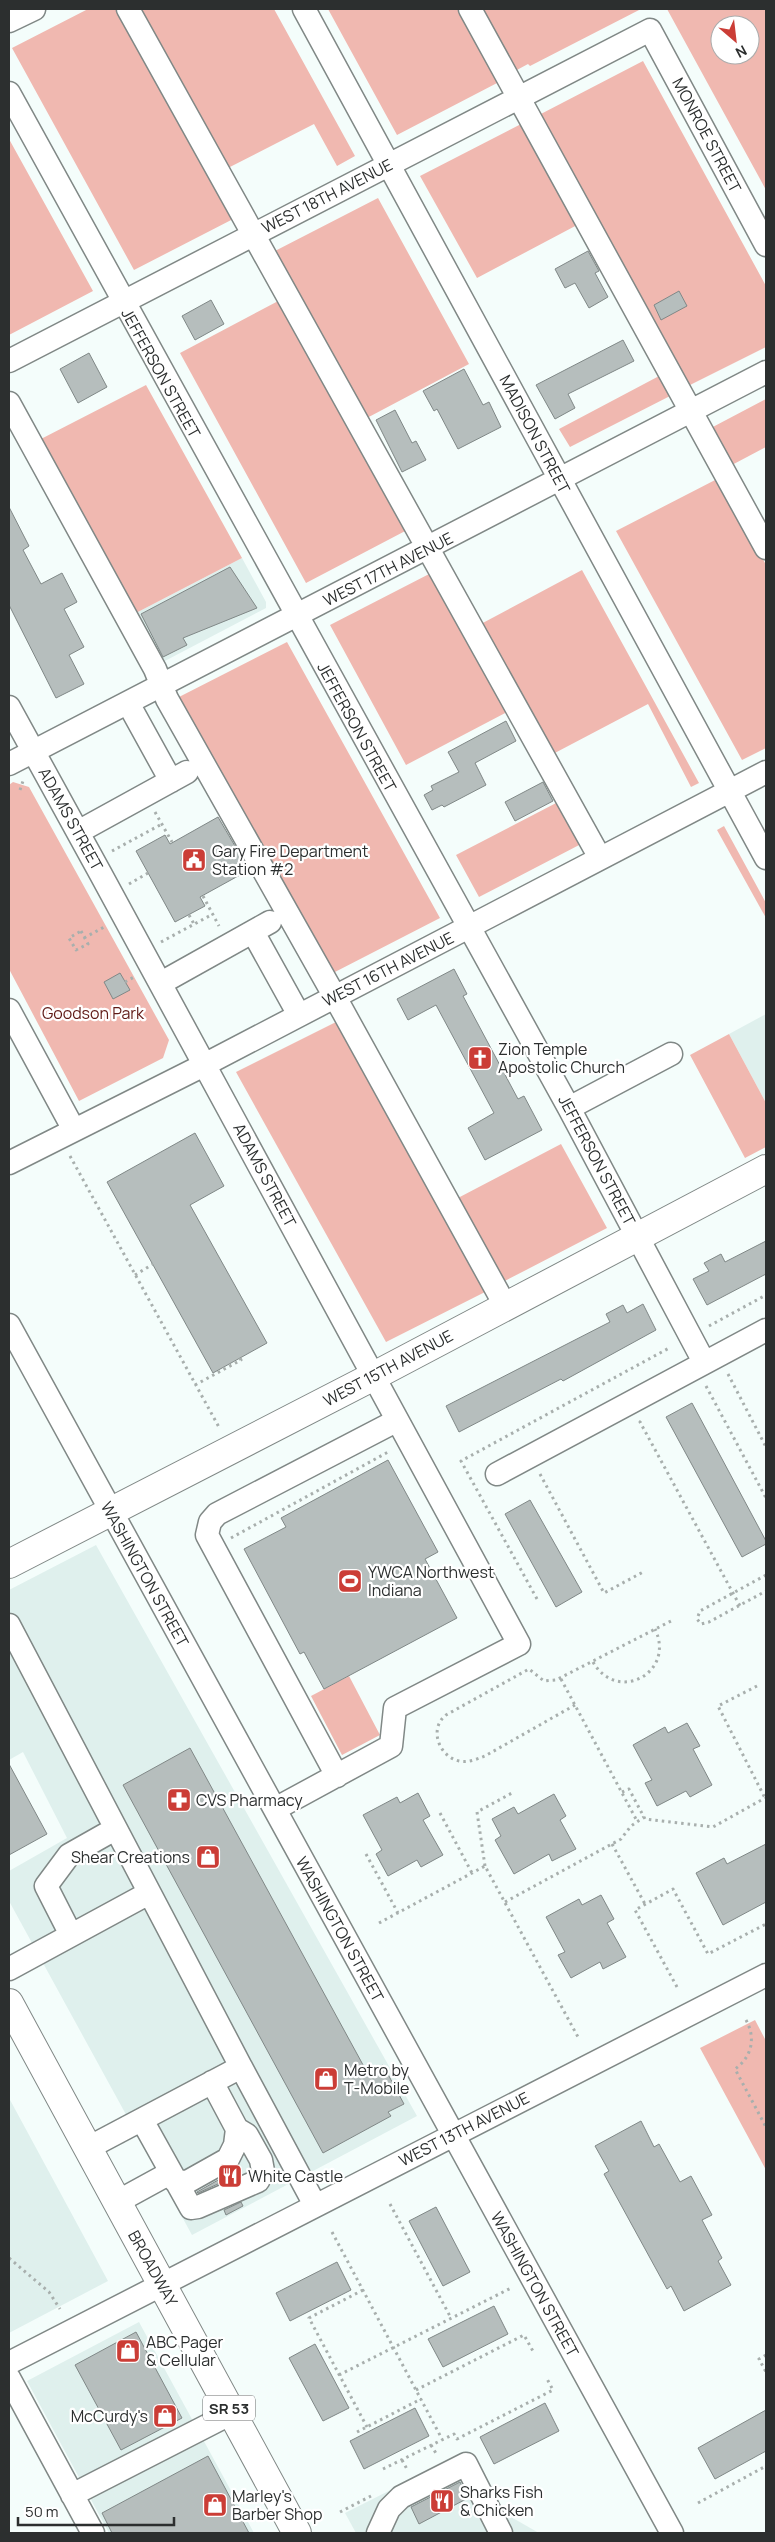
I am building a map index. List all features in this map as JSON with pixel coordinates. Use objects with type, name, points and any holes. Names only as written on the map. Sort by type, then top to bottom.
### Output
[{"type":"main road","name":"WEST 15TH AVENUE","points":[[9,1564],[372,1377],[766,1169]]},
{"type":"main road","name":"BROADWAY","points":[[9,2003],[297,2533]]},
{"type":"street","points":[[9,22],[34,9]]},
{"type":"street","points":[[128,9],[600,858]]},
{"type":"street","name":"MADISON STREET","points":[[304,9],[766,858]]},
{"type":"street","points":[[470,9],[766,548]]},
{"type":"street","name":"MONROE STREET","points":[[645,31],[650,30],[653,33],[766,245]]},
{"type":"street","name":"WEST 18TH AVENUE","points":[[9,361],[645,31]]},
{"type":"street","name":"JEFFERSON STREET","points":[[9,93],[122,302],[569,1108],[704,1362]]},
{"type":"street","name":"WEST 17TH AVENUE","points":[[9,764],[766,372]]},
{"type":"street","points":[[9,403],[155,669],[172,708],[335,997],[506,1307]]},
{"type":"street","points":[[78,832],[179,776],[128,703]]},
{"type":"street","name":"ADAMS STREET","points":[[9,707],[206,1064],[372,1377],[519,1644],[395,1708],[392,1746],[337,1776]]},
{"type":"street","name":"WEST 16TH AVENUE","points":[[9,1163],[299,1016],[766,772]]},
{"type":"street","points":[[161,983],[261,927],[299,1016]]},
{"type":"street","points":[[9,1010],[74,1130]]},
{"type":"street","points":[[569,1108],[671,1054]]},
{"type":"street","name":"WASHINGTON STREET","points":[[9,1325],[17,1360],[111,1511],[672,2533]]},
{"type":"street","points":[[497,1474],[766,1330]]},
{"type":"street","points":[[274,1809],[337,1776],[207,1535],[210,1522],[217,1514],[396,1421]]},
{"type":"street","points":[[9,1625],[115,1829],[316,2205]]},
{"type":"street","points":[[71,1935],[46,1886],[69,1855],[115,1829]]},
{"type":"street","points":[[9,1969],[149,1893]]},
{"type":"street","name":"WEST 13TH AVENUE","points":[[9,2363],[766,1974]]},
{"type":"street","points":[[88,2148],[241,2067]]},
{"type":"street","points":[[117,2202],[172,2177],[187,2182],[228,2159],[236,2145],[237,2129],[212,2082]]},
{"type":"street","points":[[142,2120],[187,2204],[194,2208],[258,2181],[264,2166],[247,2134],[237,2129]]},
{"type":"street","points":[[9,2378],[93,2533]]},
{"type":"street","points":[[72,2495],[232,2413]]},
{"type":"street","points":[[378,2533],[389,2509],[401,2497],[466,2464],[496,2526]]},
{"type":"path","points":[[146,795],[172,842]]},
{"type":"path","points":[[111,852],[162,824]]},
{"type":"path","points":[[128,884],[148,873]]},
{"type":"path","points":[[202,896],[230,945]]},
{"type":"path","points":[[161,943],[213,914]]},
{"type":"path","points":[[189,915],[194,924]]},
{"type":"path","points":[[84,938],[108,925]]},
{"type":"path","points":[[81,932],[84,938],[88,944],[76,950],[69,938],[81,932]]},
{"type":"path","points":[[68,1154],[221,1432]]},
{"type":"path","points":[[135,1274],[153,1264]]},
{"type":"path","points":[[704,1329],[766,1295]]},
{"type":"path","points":[[195,1385],[241,1360],[240,1358]]},
{"type":"path","points":[[735,1370],[727,1375],[766,1447]]},
{"type":"path","points":[[698,1391],[706,1386],[766,1498]]},
{"type":"path","points":[[648,1418],[640,1422],[740,1606]]},
{"type":"path","points":[[228,1540],[391,1450]]},
{"type":"path","points":[[530,1456],[604,1593],[645,1571]]},
{"type":"path","points":[[766,1575],[700,1611],[696,1616],[698,1622],[704,1624],[709,1622],[766,1591]]},
{"type":"path","points":[[575,1705],[478,1758],[459,1761],[441,1748],[436,1730],[438,1724],[446,1715],[529,1669],[544,1681],[561,1679],[671,1621]]},
{"type":"path","points":[[593,1662],[601,1674],[613,1680],[628,1682],[641,1678],[653,1668],[659,1654],[660,1642],[655,1630]]},
{"type":"path","points":[[561,1679],[637,1821]]},
{"type":"path","points":[[505,1902],[621,1839],[637,1821],[644,1817],[713,1827],[766,1799],[718,1706],[757,1686]]},
{"type":"path","points":[[622,1792],[629,1789],[644,1817]]},
{"type":"path","points":[[512,1793],[477,1812],[485,1866],[578,2037]]},
{"type":"path","points":[[440,1813],[472,1873]]},
{"type":"path","points":[[612,1844],[645,1904]]},
{"type":"path","points":[[366,1854],[398,1913]]},
{"type":"path","points":[[379,1923],[485,1866]]},
{"type":"path","points":[[677,1987],[634,1910],[673,1889],[708,1954],[766,1924]]},
{"type":"path","points":[[746,2020],[751,2031],[752,2045],[745,2060],[735,2069],[766,2126]]},
{"type":"path","points":[[390,2204],[451,2318]]},
{"type":"path","points":[[332,2232],[442,2439]]},
{"type":"path","points":[[9,2258],[49,2292],[60,2308]]},
{"type":"path","points":[[340,2375],[511,2288]]},
{"type":"path","points":[[363,2290],[308,2318],[367,2427]]},
{"type":"path","points":[[416,2390],[524,2334],[534,2353]]},
{"type":"path","points":[[766,2355],[759,2359],[766,2372]]},
{"type":"path","points":[[383,2469],[454,2434],[457,2439],[553,2390],[546,2377]]},
{"type":"path","points":[[357,2432],[421,2399]]},
{"type":"path","points":[[698,2503],[766,2466]]},
{"type":"shaded area","points":[[242,558],[266,602],[266,608],[161,663],[134,614]]},
{"type":"shaded area","points":[[766,1014],[766,1103],[729,1034]]},
{"type":"shaded area","points":[[96,1545],[417,2116],[192,2235],[9,1901],[9,1871],[67,1838],[23,1752],[9,1760],[9,1590]]},
{"type":"shaded area","points":[[9,2098],[108,2281],[9,2333]]},
{"type":"shaded area","points":[[139,2322],[254,2533],[109,2533],[27,2381]]},
{"type":"shaded area","points":[[468,2451],[502,2518],[511,2517],[539,2533],[356,2533],[345,2513]]},
{"type":"green space","points":[[88,9],[121,9],[237,217],[134,270],[12,48]]},
{"type":"green space","points":[[137,9],[274,9],[355,156],[337,166],[314,124],[226,169]]},
{"type":"green space","points":[[328,9],[459,9],[499,82],[397,135]]},
{"type":"green space","points":[[482,9],[641,9],[530,66],[528,64],[515,71]]},
{"type":"green space","points":[[667,9],[766,9],[766,190]]},
{"type":"green space","points":[[643,61],[766,286],[766,347],[686,387],[537,116]]},
{"type":"green space","points":[[523,123],[579,224],[477,278],[420,176]]},
{"type":"green space","points":[[9,139],[93,291],[9,335]]},
{"type":"green space","points":[[378,198],[469,364],[365,419],[273,252]]},
{"type":"green space","points":[[282,299],[409,529],[306,583],[180,353]]},
{"type":"green space","points":[[661,375],[672,395],[570,447],[559,429]]},
{"type":"green space","points":[[146,385],[242,558],[134,614],[39,440]]},
{"type":"green space","points":[[766,399],[766,447],[730,466],[709,429]]},
{"type":"green space","points":[[719,478],[766,565],[766,748],[742,760],[616,531]]},
{"type":"green space","points":[[582,570],[699,783],[691,787],[648,704],[551,755],[479,625]]},
{"type":"green space","points":[[433,572],[509,711],[406,765],[330,625]]},
{"type":"green space","points":[[287,642],[440,918],[333,973],[179,697]]},
{"type":"green space","name":"Goodson Park","points":[[13,782],[29,787],[169,1040],[163,1058],[79,1101],[9,969],[9,785]]},
{"type":"green space","points":[[560,801],[583,843],[479,897],[456,855]]},
{"type":"green space","points":[[724,826],[766,903],[766,918],[717,830]]},
{"type":"green space","points":[[340,1020],[487,1291],[386,1342],[236,1072]]},
{"type":"green space","points":[[729,1034],[766,1103],[766,1147],[745,1158],[690,1055]]},
{"type":"green space","points":[[561,1144],[607,1228],[501,1283],[456,1199]]},
{"type":"green space","points":[[349,1676],[380,1735],[342,1755],[311,1696]]},
{"type":"green space","points":[[755,2020],[766,2041],[766,2170],[700,2048]]},
{"type":"building","points":[[588,251],[599,271],[595,273],[608,297],[589,308],[575,283],[565,288],[555,269]]},
{"type":"building","points":[[679,291],[687,306],[661,320],[654,305]]},
{"type":"building","points":[[211,300],[224,324],[195,340],[182,316]]},
{"type":"building","points":[[623,340],[634,361],[568,394],[575,408],[555,419],[536,385]]},
{"type":"building","points":[[89,353],[107,387],[78,403],[60,369]]},
{"type":"building","points":[[464,369],[483,405],[489,402],[501,427],[458,449],[437,409],[434,411],[423,391]]},
{"type":"building","points":[[395,410],[412,443],[416,441],[426,460],[402,472],[376,420]]},
{"type":"building","points":[[9,507],[29,546],[23,550],[41,584],[62,573],[77,602],[64,609],[84,647],[69,655],[84,684],[56,698],[9,605]]},
{"type":"building","points":[[230,567],[257,608],[183,638],[187,645],[163,657],[141,614]]},
{"type":"building","points":[[506,721],[516,741],[475,763],[486,785],[444,807],[442,805],[432,810],[424,795],[433,790],[431,786],[459,772],[448,752]]},
{"type":"building","points":[[543,782],[553,801],[515,821],[505,802]]},
{"type":"building","name":"Gary Fire Department Station #2","points":[[218,817],[249,870],[200,897],[205,906],[175,922],[136,851],[165,835],[170,844]]},
{"type":"building","name":"Zion Temple Apostolic Church","points":[[454,969],[467,994],[463,996],[518,1099],[524,1096],[542,1130],[485,1160],[468,1128],[494,1113],[436,1005],[408,1020],[397,999]]},
{"type":"building","points":[[120,973],[130,990],[113,999],[104,982]]},
{"type":"building","points":[[195,1133],[224,1186],[190,1205],[267,1343],[213,1373],[107,1182]]},
{"type":"building","points":[[766,1241],[766,1274],[707,1305],[693,1279],[709,1271],[704,1263],[721,1254],[725,1262]]},
{"type":"building","points":[[643,1304],[656,1330],[563,1381],[561,1379],[459,1432],[446,1406],[610,1322],[606,1314],[623,1305],[627,1313]]},
{"type":"building","points":[[692,1403],[766,1541],[766,1544],[742,1557],[666,1417]]},
{"type":"building","points":[[388,1460],[438,1552],[425,1559],[457,1618],[324,1689],[304,1652],[300,1654],[244,1549],[286,1527],[281,1518]]},
{"type":"building","points":[[530,1500],[582,1592],[556,1607],[505,1514]]},
{"type":"building","points":[[687,1723],[700,1746],[693,1749],[712,1785],[690,1797],[686,1791],[657,1806],[645,1783],[652,1780],[633,1745],[665,1727],[668,1733]]},
{"type":"building","points":[[190,1748],[368,2074],[383,2065],[404,2104],[388,2112],[391,2116],[323,2153],[123,1785]]},
{"type":"building","points":[[9,1764],[47,1834],[9,1855]]},
{"type":"building","points":[[418,1793],[430,1816],[423,1820],[443,1855],[421,1867],[417,1860],[388,1876],[376,1854],[382,1850],[363,1815],[397,1797],[400,1803]]},
{"type":"building","points":[[554,1794],[566,1816],[560,1820],[576,1849],[552,1861],[549,1854],[514,1874],[495,1840],[501,1836],[492,1819],[514,1807],[518,1814]]},
{"type":"building","points":[[766,1844],[766,1902],[723,1925],[696,1873],[724,1858],[727,1864]]},
{"type":"building","points":[[601,1895],[614,1919],[607,1923],[626,1957],[603,1969],[600,1962],[571,1978],[558,1955],[565,1952],[546,1917],[579,1899],[582,1905]]},
{"type":"building","points":[[641,2121],[654,2147],[659,2144],[680,2182],[691,2176],[712,2215],[702,2220],[722,2258],[718,2261],[731,2285],[684,2311],[671,2286],[667,2289],[604,2174],[609,2171],[595,2146]]},
{"type":"building","points":[[227,2175],[229,2179],[197,2192]]},
{"type":"building","points":[[241,2202],[243,2206],[226,2215],[224,2210]]},
{"type":"building","points":[[436,2207],[470,2272],[443,2286],[409,2221]]},
{"type":"building","points":[[337,2262],[351,2290],[290,2321],[276,2293]]},
{"type":"building","points":[[494,2306],[508,2334],[443,2367],[428,2339]]},
{"type":"building","points":[[136,2332],[182,2418],[121,2450],[75,2365]]},
{"type":"building","points":[[315,2344],[349,2408],[323,2421],[289,2358]]},
{"type":"building","points":[[545,2403],[559,2431],[494,2464],[480,2437]]},
{"type":"building","points":[[415,2408],[429,2436],[364,2469],[350,2441]]},
{"type":"building","points":[[766,2410],[766,2451],[715,2479],[698,2448]]},
{"type":"building","points":[[208,2456],[249,2533],[112,2533],[102,2513]]},
{"type":"building","name":"Sharks Fish & Chicken","points":[[460,2482],[468,2498],[419,2524],[411,2507]]},
{"type":"place","name":"Gary Fire Department Station #2","points":[[194,860]]},
{"type":"place","name":"Zion Temple Apostolic Church","points":[[480,1058]]},
{"type":"place","name":"YWCA Northwest Indiana","points":[[350,1581]]},
{"type":"place","name":"CVS Pharmacy","points":[[179,1800]]},
{"type":"place","name":"Shear Creations","points":[[208,1857]]},
{"type":"place","name":"Metro by T-Mobile","points":[[326,2079]]},
{"type":"place","name":"White Castle","points":[[230,2176]]},
{"type":"place","name":"ABC Pager & Cellular","points":[[128,2351]]},
{"type":"place","name":"McCurdy's","points":[[165,2416]]},
{"type":"place","name":"Sharks Fish & Chicken","points":[[442,2501]]},
{"type":"place","name":"Marley's Barber Shop","points":[[215,2505]]}]
